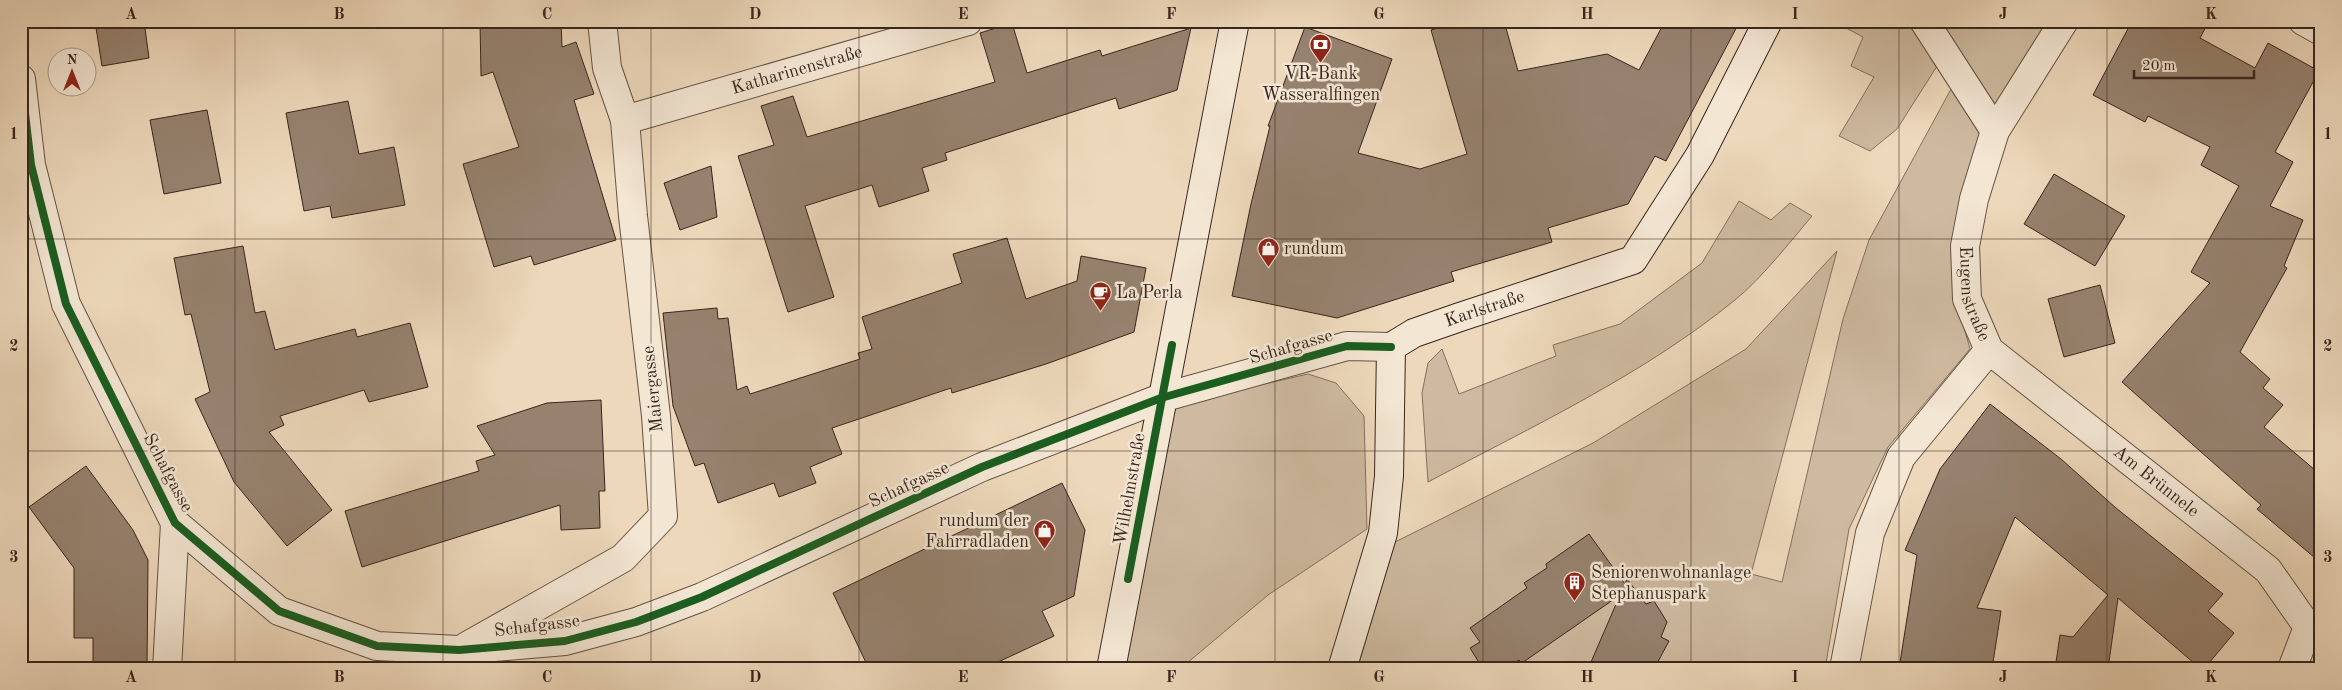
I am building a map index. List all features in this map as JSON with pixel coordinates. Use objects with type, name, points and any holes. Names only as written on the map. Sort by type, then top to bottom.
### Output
[{"type":"street","name":"Maiergasse","points":[[459,650],[623,558],[663,516],[656,416],[633,216],[625,120],[607,68],[602,21]]},
{"type":"street","name":"Katharinenstraße","points":[[625,120],[968,21]]},
{"type":"street","name":"Wilhelmstraße","points":[[1111,669],[1235,21]]},
{"type":"street","name":"Karlstraße","points":[[1391,347],[1414,333],[1633,260],[1700,155],[1768,21]]},
{"type":"street","points":[[1924,21],[1995,131]]},
{"type":"street","name":"Eugenstraße","points":[[1844,669],[1870,533],[1901,457],[1988,350],[1967,299],[1965,246],[1974,199],[1995,131],[2064,21]]},
{"type":"street","points":[[2303,21],[2321,31]]},
{"type":"street","name":"Schafgasse","points":[[21,79],[31,165],[66,304],[175,523],[279,611],[377,646],[459,650],[565,641],[636,622],[702,597],[982,467],[1162,398],[1347,346],[1391,347]]},
{"type":"street","points":[[1342,669],[1383,533],[1389,476],[1391,347]]},
{"type":"street","name":"Am Brünnele","points":[[1988,350],[2268,570],[2308,627],[2292,669]]},
{"type":"street","name":"Schafgasse","points":[[167,669],[175,523]]},
{"type":"shaded area","points":[[1833,21],[1910,21],[1939,63],[1897,129],[1870,151],[1839,136],[1874,77],[1851,66],[1863,37]]},
{"type":"shaded area","points":[[1948,21],[2054,21],[1995,116],[1942,33]]},
{"type":"shaded area","points":[[1951,89],[1983,136],[1952,240],[1955,295],[1970,349],[1888,447],[1849,529],[1825,669],[1357,669],[1395,542],[1593,443],[1746,349],[1837,251],[1751,574],[1782,582],[1843,319],[1869,240]]},
{"type":"shaded area","points":[[1739,201],[1771,220],[1790,203],[1812,216],[1755,282],[1700,327],[1625,376],[1547,420],[1428,482],[1422,393],[1428,363],[1442,349],[1459,394],[1556,356],[1553,345],[1620,324],[1702,263]]},
{"type":"shaded area","points":[[1308,374],[1336,383],[1364,416],[1367,529],[1268,595],[1180,669],[1121,669],[1169,406]]},
{"type":"building","points":[[95,21],[144,21],[149,58],[102,66]]},
{"type":"building","points":[[480,21],[561,21],[562,47],[576,42],[594,94],[574,100],[616,240],[534,265],[531,256],[494,267],[463,164],[519,147],[493,72],[481,76]]},
{"type":"building","points":[[1462,21],[1504,21],[1518,71],[1607,54],[1639,70],[1665,21],[1740,21],[1666,161],[1655,156],[1628,204],[1548,228],[1552,242],[1451,272],[1454,281],[1337,318],[1232,296],[1251,204],[1270,126],[1268,126],[1305,27],[1392,59],[1358,153],[1420,169],[1467,154],[1431,30]]},
{"type":"building","points":[[2132,21],[2209,21],[2200,38],[2255,68],[2268,43],[2319,71],[2275,152],[2293,162],[2270,206],[2303,220],[2284,266],[2287,268],[2240,352],[2270,379],[2263,388],[2283,405],[2264,427],[2321,475],[2321,563],[2257,509],[2261,505],[2122,382],[2210,283],[2191,272],[2239,186],[2201,165],[2210,147],[2148,116],[2145,122],[2093,95]]},
{"type":"building","points":[[1012,23],[1027,73],[1100,50],[1102,56],[1191,28],[1177,90],[1119,109],[1116,98],[945,153],[947,160],[922,168],[929,191],[879,207],[872,185],[805,206],[834,297],[788,312],[738,156],[774,145],[761,106],[793,96],[807,137],[995,82],[980,33]]},
{"type":"building","points":[[348,101],[359,154],[394,147],[405,205],[332,218],[330,206],[304,211],[286,113]]},
{"type":"building","points":[[207,110],[221,183],[164,194],[150,120]]},
{"type":"building","points":[[711,166],[717,217],[680,230],[664,183]]},
{"type":"building","points":[[2054,174],[2125,216],[2095,266],[2024,224]]},
{"type":"building","points":[[1007,238],[1026,299],[1077,281],[1081,256],[1146,268],[1134,332],[1046,364],[952,393],[951,388],[832,428],[842,454],[810,467],[816,483],[779,497],[774,483],[718,503],[704,463],[695,466],[673,406],[663,313],[717,308],[718,319],[728,318],[737,390],[747,386],[750,394],[860,359],[858,353],[872,349],[862,317],[962,283],[953,254]]},
{"type":"building","points":[[243,246],[255,313],[265,311],[275,350],[355,329],[357,337],[410,323],[428,387],[369,402],[364,390],[280,416],[284,425],[269,432],[332,510],[287,546],[234,482],[195,399],[210,392],[191,314],[185,315],[174,258]]},
{"type":"building","points":[[2100,285],[2115,343],[2064,357],[2048,299]]},
{"type":"building","points":[[601,400],[605,491],[599,491],[600,528],[561,530],[560,505],[362,567],[345,511],[479,471],[476,461],[495,455],[477,426],[547,403]]},
{"type":"building","points":[[1990,404],[2061,459],[2116,508],[2223,594],[2208,611],[2234,633],[2204,669],[2201,669],[2118,598],[2108,669],[2055,669],[2060,635],[2073,637],[2108,595],[2015,517],[1977,608],[2001,611],[1992,669],[1899,669],[1917,555],[1905,550],[1940,469]]},
{"type":"building","points":[[86,466],[133,530],[148,560],[147,669],[93,669],[93,638],[74,638],[74,568],[29,507]]},
{"type":"building","points":[[1062,483],[1085,530],[1074,596],[1042,611],[1054,636],[983,669],[869,669],[833,593]]},
{"type":"building","name":"Seniorenwohnanlage Stephanuspark","points":[[1589,534],[1625,584],[1627,579],[1646,604],[1654,601],[1667,622],[1661,637],[1669,641],[1654,669],[1588,669],[1620,595],[1522,663],[1519,660],[1503,669],[1483,669],[1470,648],[1480,642],[1470,628],[1527,588],[1524,583],[1547,568],[1546,564]]},
{"type":"cycle path","points":[[21,79],[31,165],[66,304],[175,523],[279,611],[377,646],[459,650],[565,641],[636,622],[702,597],[982,467],[1161,398],[1347,346],[1391,347]]},
{"type":"cycle path","points":[[1128,579],[1172,345]]},
{"type":"place","name":"VR-Bank Wasseralfingen","points":[[1321,63]]},
{"type":"place","name":"rundum","points":[[1268,268]]},
{"type":"place","name":"La Perla","points":[[1100,312]]},
{"type":"place","name":"rundum der Fahrradladen","points":[[1045,550]]},
{"type":"place","name":"Seniorenwohnanlage Stephanuspark","points":[[1575,602]]}]
